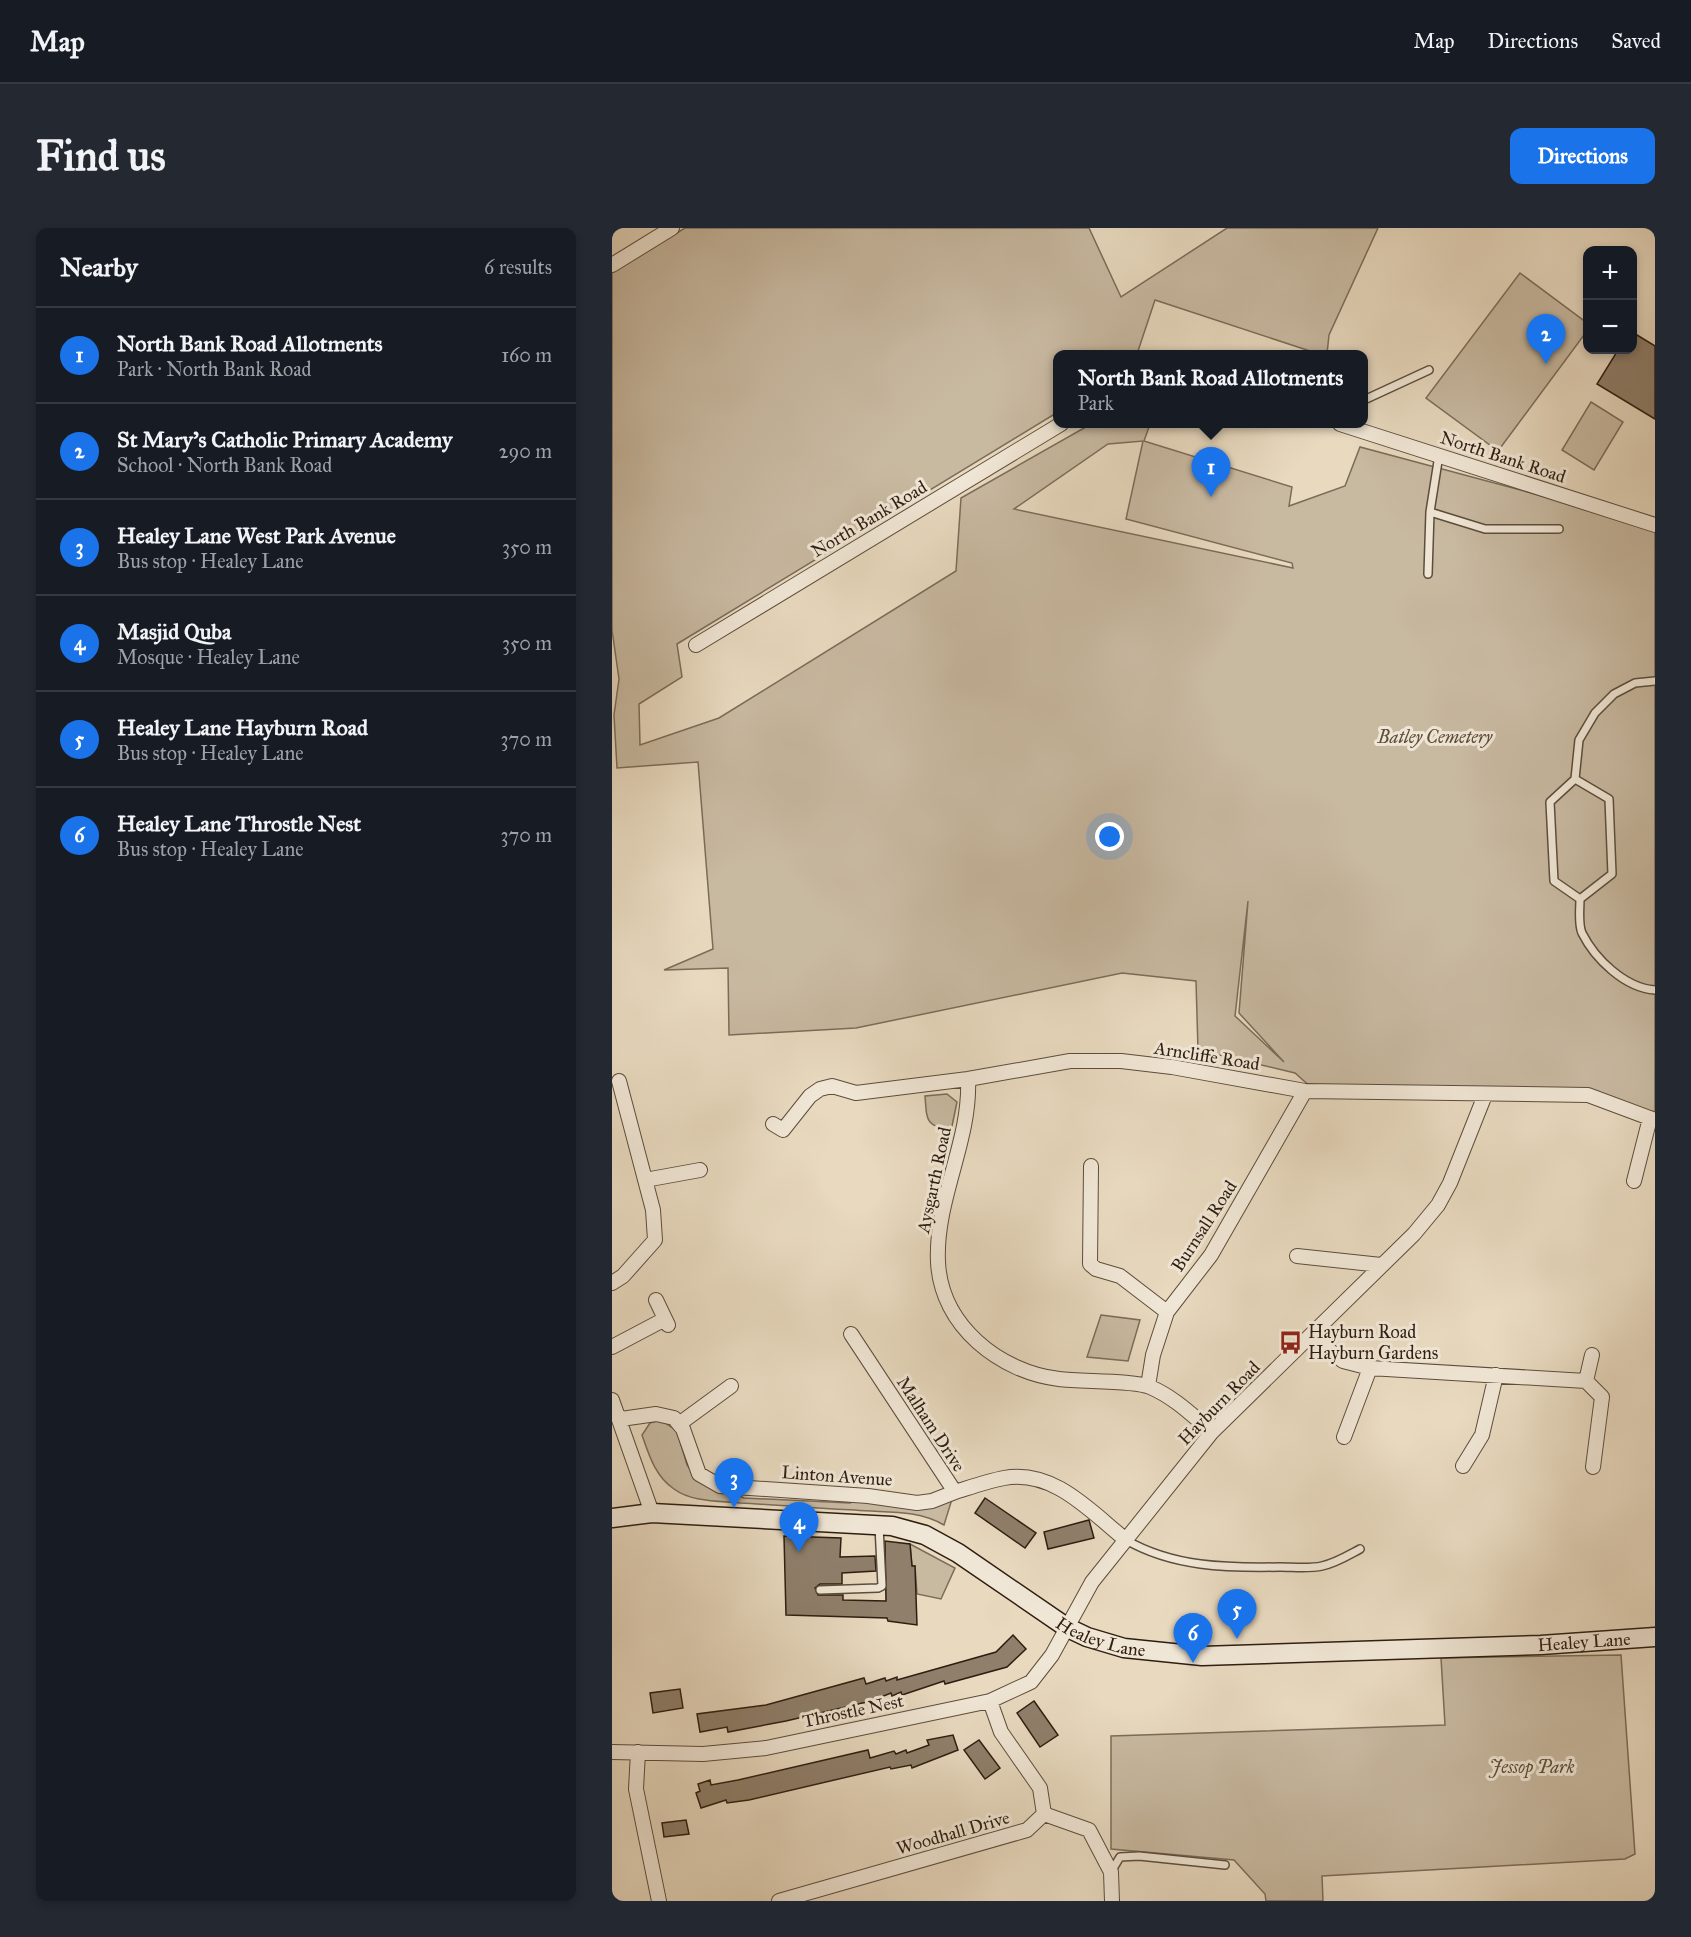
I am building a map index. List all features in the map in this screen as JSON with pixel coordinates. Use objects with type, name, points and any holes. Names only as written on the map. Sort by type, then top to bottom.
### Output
[{"type":"main road","name":"Healey Lane","points":[[612,1518],[652,1512],[879,1526],[925,1535],[958,1553],[1066,1627],[1113,1646],[1202,1656],[1541,1645],[1655,1637]]},
{"type":"street","points":[[612,265],[672,228]]},
{"type":"street","name":"North Bank Road","points":[[696,645],[1053,428]]},
{"type":"street","name":"North Bank Road","points":[[1355,428],[1655,525]]},
{"type":"street","name":"Arncliffe Road","points":[[773,1124],[783,1130],[810,1096],[820,1089],[832,1086],[856,1093],[968,1079],[1070,1061],[1121,1061],[1172,1066],[1305,1091],[1588,1095],[1653,1119]]},
{"type":"street","name":"Aysgarth Road","points":[[968,1079],[969,1105],[938,1240],[942,1285],[972,1339],[988,1351],[1032,1375],[1148,1386],[1177,1402],[1212,1432]]},
{"type":"street","points":[[612,1283],[623,1276],[655,1240],[653,1210],[619,1081]]},
{"type":"street","name":"Burnsall Road","points":[[1148,1386],[1153,1355],[1167,1312],[1211,1255],[1305,1091]]},
{"type":"street","name":"Hayburn Road","points":[[1066,1627],[1092,1582],[1212,1432],[1413,1234],[1437,1205],[1450,1183],[1485,1095]]},
{"type":"street","points":[[1634,1181],[1653,1119]]},
{"type":"street","points":[[1091,1166],[1089,1264],[1096,1269],[1120,1276],[1167,1312]]},
{"type":"street","points":[[645,1180],[700,1170]]},
{"type":"street","points":[[1297,1256],[1381,1265]]},
{"type":"street","points":[[612,1347],[667,1323],[656,1300]]},
{"type":"street","name":"Malham Drive","points":[[851,1334],[954,1492],[1004,1478],[1038,1479],[1066,1492],[1126,1540]]},
{"type":"street","points":[[1311,1336],[1343,1361],[1370,1368],[1586,1382],[1602,1396],[1593,1467]]},
{"type":"street","points":[[1586,1382],[1592,1355]]},
{"type":"street","points":[[1344,1437],[1370,1368]]},
{"type":"street","points":[[1463,1466],[1482,1435],[1496,1375]]},
{"type":"street","points":[[621,1419],[656,1414],[674,1418],[679,1424],[731,1386]]},
{"type":"street","points":[[612,1400],[621,1419],[652,1512]]},
{"type":"street","name":"Linton Avenue","points":[[679,1424],[699,1474],[720,1486],[868,1496],[917,1503],[954,1492]]},
{"type":"street","name":"Throstle Nest","points":[[612,1752],[704,1754],[766,1748],[990,1701],[1031,1682],[1052,1655],[1066,1627]]},
{"type":"street","points":[[990,1701],[1001,1732],[1040,1788],[1044,1814],[1089,1830],[1111,1872],[1112,1901]]},
{"type":"street","points":[[638,1752],[636,1789],[659,1901]]},
{"type":"street","name":"Woodhall Drive","points":[[779,1901],[1027,1830],[1044,1814]]},
{"type":"lane","points":[[1368,398],[1429,370]]},
{"type":"lane","points":[[1428,574],[1430,512],[1439,455]]},
{"type":"lane","points":[[1430,512],[1485,529],[1559,529]]},
{"type":"lane","points":[[1580,899],[1554,881],[1550,802],[1575,778],[1579,740],[1595,713],[1614,694],[1635,684],[1655,681]]},
{"type":"lane","points":[[1575,778],[1609,800],[1612,874],[1580,899]]},
{"type":"lane","points":[[1580,899],[1581,931],[1594,950],[1620,977],[1646,990],[1655,990]]},
{"type":"lane","points":[[820,1590],[882,1586],[879,1526]]},
{"type":"lane","points":[[1126,1540],[1142,1549],[1185,1563],[1230,1567],[1319,1567],[1340,1560],[1360,1549]]},
{"type":"lane","points":[[1111,1872],[1120,1857],[1139,1856],[1225,1865]]},
{"type":"green space","name":"Batley Cemetery","points":[[685,228],[1089,228],[1121,297],[1227,228],[1378,228],[1329,335],[1327,350],[1307,350],[1155,300],[1138,350],[1053,350],[1053,415],[677,644],[682,677],[639,704],[640,745],[719,718],[956,571],[961,498],[1084,428],[1149,428],[1144,441],[1292,487],[1289,506],[1345,486],[1360,447],[1655,526],[1655,1120],[1588,1095],[1313,1089],[1295,1073],[1198,1050],[1196,981],[1122,973],[856,1028],[729,1035],[728,968],[664,970],[713,949],[698,762],[617,768],[614,715],[619,679],[612,630],[612,272]],"holes":[[[1143,441],[1126,519],[1292,563],[1293,568],[1014,509],[1108,444]],[[1248,901],[1239,1013],[1284,1062],[1235,1016]]]},
{"type":"green space","points":[[1520,273],[1583,320],[1583,336],[1498,451],[1426,398]]},
{"type":"green space","points":[[1591,402],[1623,422],[1594,470],[1562,450]]},
{"type":"green space","points":[[947,1094],[957,1102],[951,1131],[932,1124],[926,1111],[925,1096]]},
{"type":"green space","points":[[1101,1315],[1140,1320],[1128,1361],[1087,1357]]},
{"type":"green space","points":[[657,1421],[677,1431],[687,1465],[696,1477],[744,1498],[850,1503],[858,1499],[952,1499],[944,1525],[912,1514],[723,1502],[689,1496],[667,1484],[650,1457],[642,1435],[650,1423]]},
{"type":"green space","points":[[910,1544],[955,1568],[941,1599],[917,1594],[915,1566],[912,1566]]},
{"type":"green space","name":"Jessop Park","points":[[1621,1655],[1635,1854],[1625,1859],[1322,1876],[1323,1901],[1266,1901],[1265,1894],[1234,1860],[1111,1849],[1111,1736],[1445,1725],[1441,1658]]},
{"type":"building","points":[[1637,335],[1655,346],[1655,419],[1597,384],[1616,354],[1637,354]]},
{"type":"building","points":[[985,1498],[1036,1533],[1025,1548],[975,1513]]},
{"type":"building","points":[[1089,1520],[1094,1538],[1048,1549],[1044,1532]]},
{"type":"building","points":[[784,1536],[841,1538],[840,1557],[875,1556],[876,1571],[842,1573],[842,1584],[820,1584],[815,1588],[818,1595],[843,1595],[843,1600],[886,1601],[885,1541],[910,1544],[912,1566],[915,1566],[917,1625],[888,1621],[887,1618],[786,1615]]},
{"type":"building","points":[[1013,1635],[1026,1649],[1007,1667],[945,1684],[944,1681],[902,1695],[901,1692],[892,1696],[891,1693],[871,1701],[786,1721],[728,1732],[727,1727],[700,1732],[697,1714],[766,1705],[864,1678],[866,1684],[885,1678],[886,1681],[897,1677],[897,1680],[996,1652]]},
{"type":"building","points":[[680,1689],[683,1708],[653,1713],[650,1693]]},
{"type":"building","points":[[1034,1701],[1058,1735],[1040,1747],[1017,1713]]},
{"type":"building","points":[[953,1735],[958,1750],[912,1768],[911,1765],[891,1769],[890,1767],[749,1800],[727,1803],[726,1800],[701,1808],[696,1793],[700,1791],[698,1784],[710,1780],[711,1785],[738,1780],[868,1750],[870,1758],[894,1751],[896,1754],[906,1750],[907,1753],[929,1745],[927,1740]]},
{"type":"building","points":[[979,1740],[1000,1768],[985,1779],[964,1750]]},
{"type":"building","points":[[686,1820],[689,1834],[664,1837],[662,1823]]},
{"type":"place","name":"St Mary's Catholic Primary Academy","points":[[1546,364]]},
{"type":"place","name":"North Bank Road Allotments","points":[[1211,497]]},
{"type":"place","name":"Hayburn Road Hayburn Gardens","points":[[1290,1342]]},
{"type":"place","name":"Healey Lane West Park Avenue","points":[[734,1508]]},
{"type":"place","name":"Masjid Quba","points":[[799,1552]]},
{"type":"place","name":"Healey Lane Hayburn Road","points":[[1237,1639]]},
{"type":"place","name":"Healey Lane Throstle Nest","points":[[1193,1663]]}]
